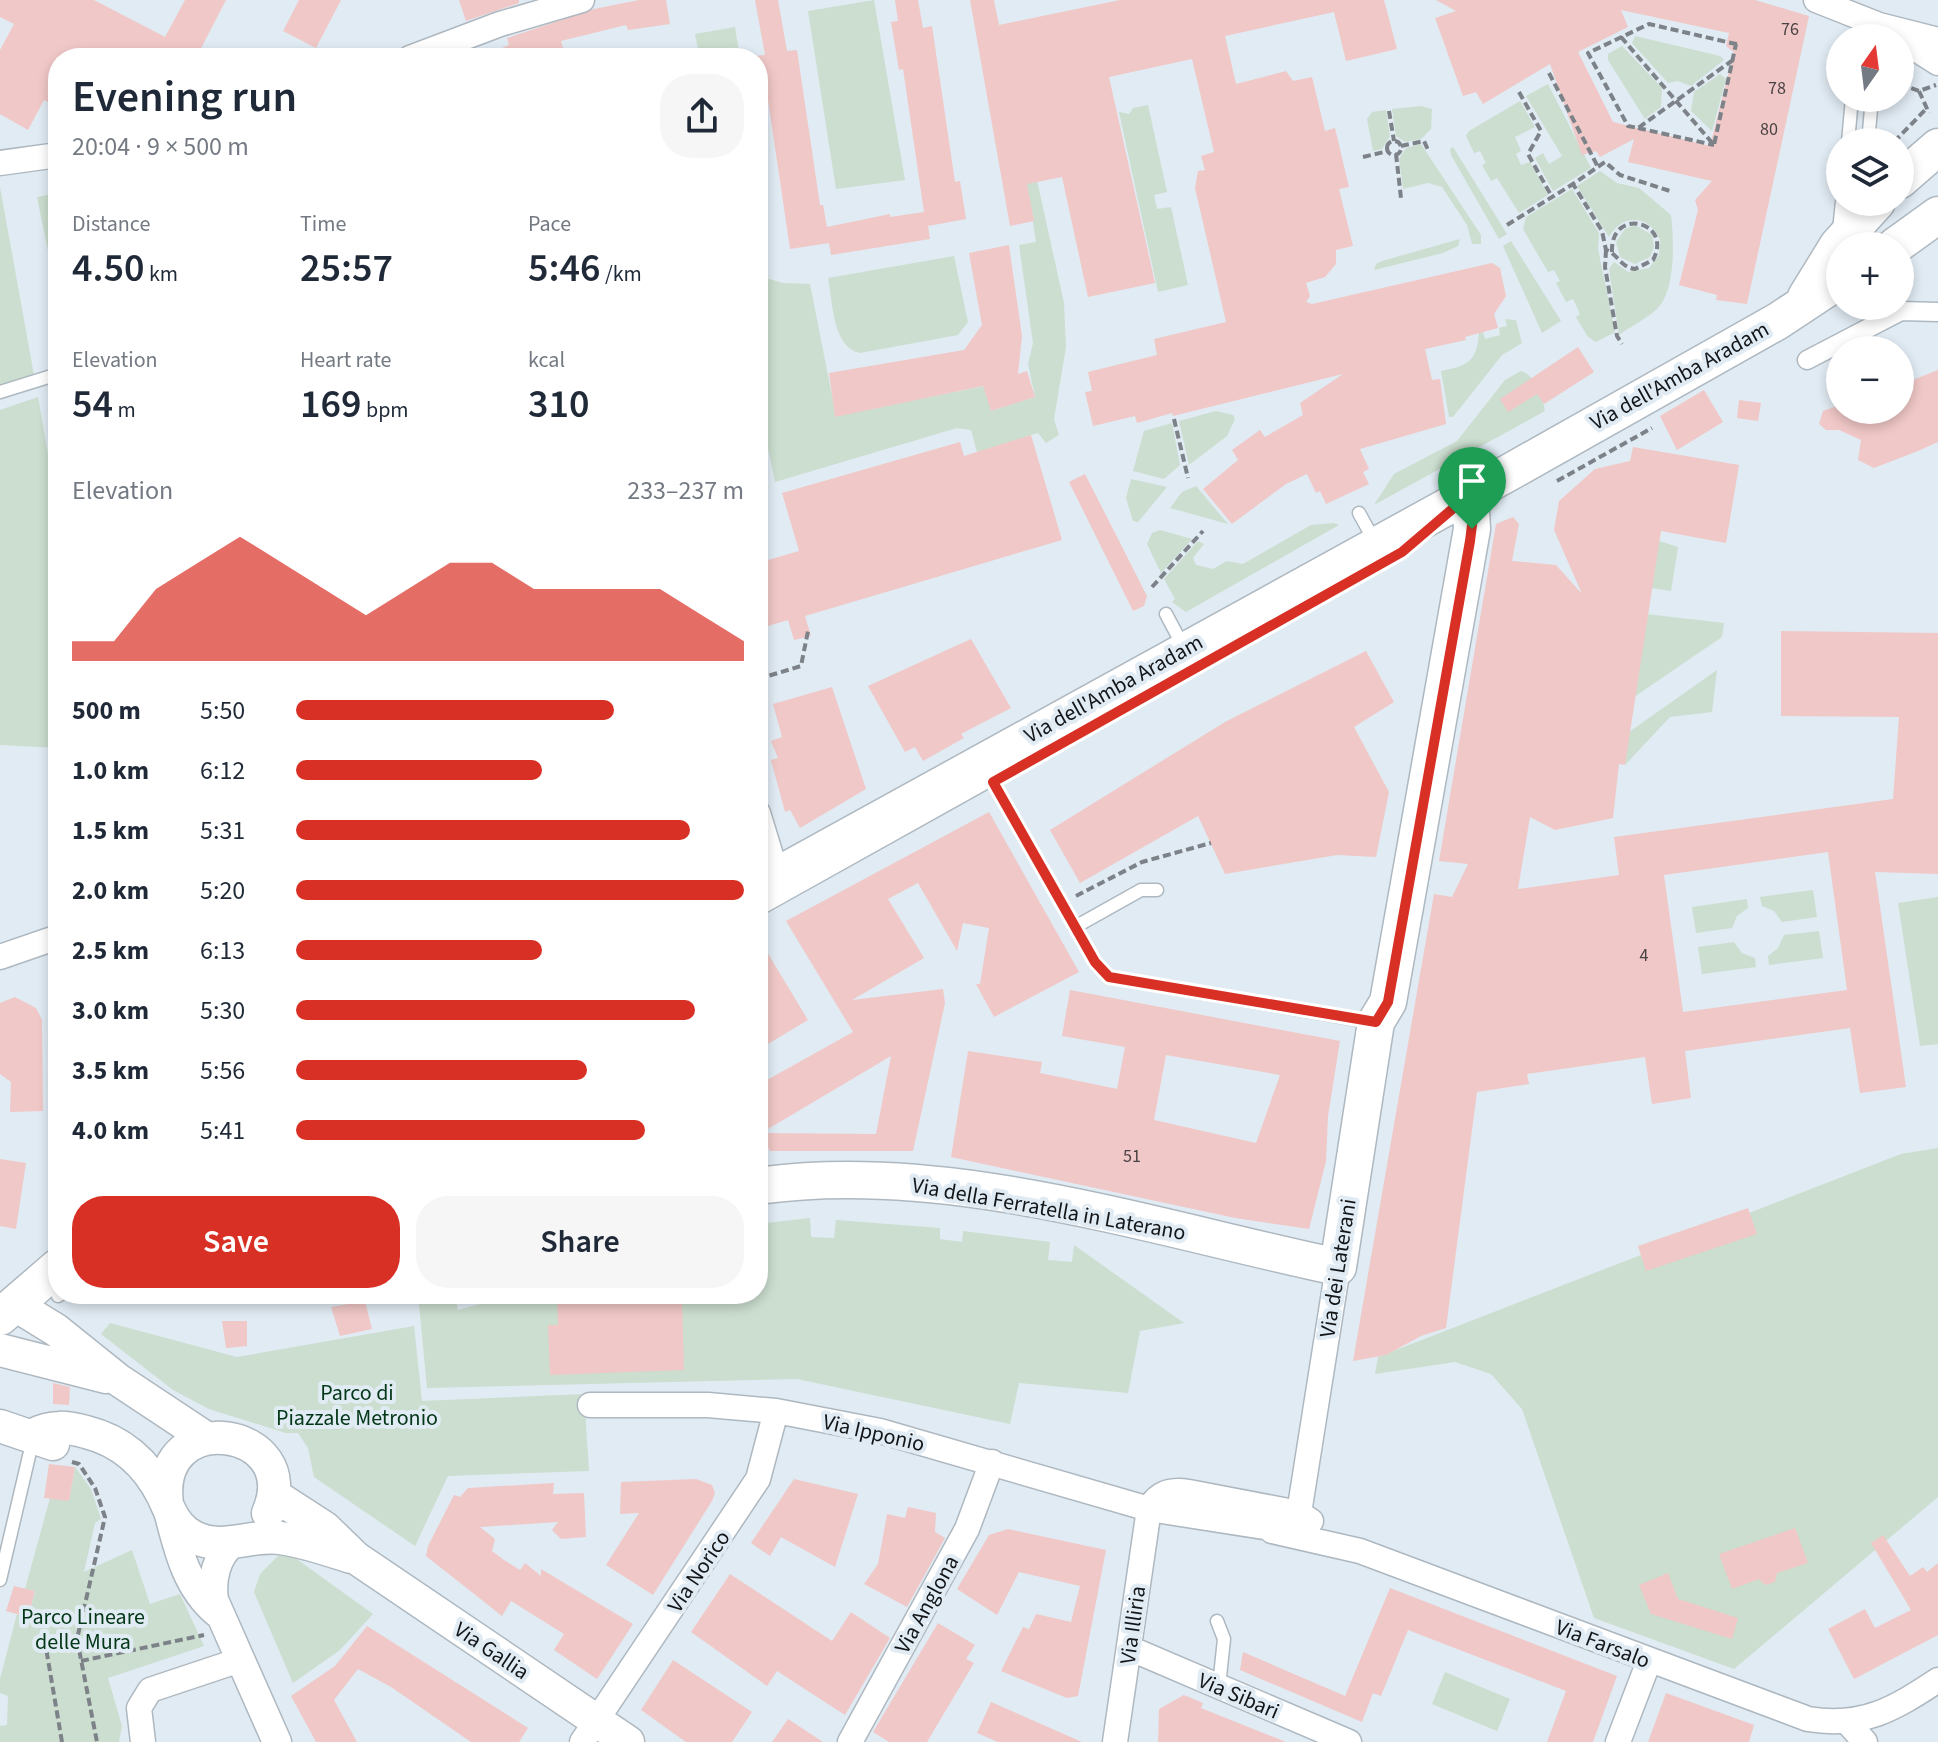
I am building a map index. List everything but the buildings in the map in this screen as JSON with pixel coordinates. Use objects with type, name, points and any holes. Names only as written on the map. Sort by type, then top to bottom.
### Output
[{"type":"main road","points":[[1914,154],[1931,123]]},
{"type":"main road","points":[[1914,232],[1938,215]]},
{"type":"main road","name":"Via dell'Amba Aradam","points":[[768,880],[988,772],[1184,648],[1374,539],[1464,509],[1765,328],[1803,302],[1853,225]]},
{"type":"main road","name":"Via dei Laterani","points":[[1338,1267],[1374,1011],[1388,1002],[1462,587],[1473,517],[1464,509]]},
{"type":"main road","name":"Via della Ferratella in Laterano","points":[[768,1185],[821,1179],[921,1182],[1135,1221],[1338,1267]]},
{"type":"main road","points":[[6,1306],[48,1292]]},
{"type":"main road","points":[[6,1306],[72,1357],[117,1379],[206,1438]]},
{"type":"main road","points":[[0,1350],[72,1357]]},
{"type":"main road","points":[[14,1432],[48,1428],[66,1437],[118,1444],[142,1465],[187,1533],[213,1544],[278,1538],[356,1558]]},
{"type":"main road","points":[[167,1504],[166,1486],[173,1464],[188,1446],[206,1438],[238,1439],[256,1451],[271,1471],[274,1495],[261,1522],[233,1543]]},
{"type":"main road","points":[[274,1495],[325,1528],[356,1558]]},
{"type":"main road","name":"Via Gallia","points":[[356,1558],[590,1732],[628,1742]]},
{"type":"street","points":[[436,48],[500,24],[582,0]]},
{"type":"street","points":[[1816,0],[1864,24]]},
{"type":"street","points":[[1914,37],[1938,40]]},
{"type":"street","points":[[1914,50],[1938,63]]},
{"type":"street","points":[[0,163],[48,156]]},
{"type":"street","points":[[1807,360],[1901,311],[1938,312]]},
{"type":"street","points":[[0,957],[48,940]]},
{"type":"street","name":"Via dei Laterani","points":[[1299,1513],[1338,1267]]},
{"type":"street","name":"Via Ipponio","points":[[590,1405],[708,1405],[776,1411],[880,1431],[1149,1509],[1268,1531]]},
{"type":"street","name":"Via Norico","points":[[590,1732],[758,1479],[776,1411]]},
{"type":"street","name":"Via Anglona","points":[[850,1742],[967,1529],[992,1462]]},
{"type":"street","points":[[1149,1509],[1162,1493],[1182,1491],[1299,1513],[1290,1524],[1268,1531]]},
{"type":"street","points":[[167,1504],[189,1576],[210,1624],[240,1660],[277,1742]]},
{"type":"street","name":"Via Illiria","points":[[1115,1742],[1149,1509]]},
{"type":"street","name":"Via Farsalo","points":[[1299,1513],[1360,1551]]},
{"type":"street","name":"Via Farsalo","points":[[1268,1531],[1360,1551],[1796,1716],[1848,1723]]},
{"type":"street","points":[[210,1624],[213,1583],[220,1559],[233,1543]]},
{"type":"street","name":"Via Sibari","points":[[1129,1648],[1339,1740]]},
{"type":"street","points":[[143,1742],[139,1708],[150,1690],[240,1660]]},
{"type":"street","points":[[1618,1742],[1649,1661]]},
{"type":"street","points":[[1832,1742],[1848,1723],[1884,1712],[1938,1680]]},
{"type":"street","points":[[1848,1723],[1865,1742]]},
{"type":"lane","points":[[0,392],[48,377]]},
{"type":"lane","name":"Via dell'Amba Aradam","points":[[768,904],[1374,539]]},
{"type":"lane","points":[[1166,614],[1184,648]]},
{"type":"lane","points":[[988,772],[1095,962],[1109,977],[1374,1011]]},
{"type":"lane","points":[[1075,927],[1141,890],[1157,890]]},
{"type":"lane","points":[[0,1580],[22,1491],[14,1432]]},
{"type":"lane","points":[[1217,1621],[1224,1639],[1219,1686]]},
{"type":"path","points":[[1649,24],[1738,44],[1714,145],[1628,126],[1588,53],[1649,24]]},
{"type":"path","points":[[1621,37],[1714,145]]},
{"type":"path","points":[[1638,128],[1733,60]]},
{"type":"path","points":[[1549,73],[1598,167]]},
{"type":"path","points":[[1914,89],[1919,91],[1938,85]]},
{"type":"path","points":[[1919,91],[1931,123]]},
{"type":"path","points":[[1519,92],[1541,131],[1528,154],[1552,197]]},
{"type":"path","points":[[1389,111],[1394,141],[1401,146]]},
{"type":"path","points":[[1388,151],[1388,144],[1394,141]]},
{"type":"path","points":[[1401,198],[1396,154],[1401,146],[1424,141],[1429,152]]},
{"type":"path","points":[[1363,157],[1388,151],[1396,154]]},
{"type":"path","points":[[1507,225],[1605,162],[1620,175],[1670,191]]},
{"type":"path","points":[[1573,184],[1602,231],[1617,336],[1622,344]]},
{"type":"path","points":[[1606,250],[1612,252],[1621,264],[1642,268],[1656,255],[1655,234],[1635,222],[1622,226],[1615,235],[1612,252]]},
{"type":"path","points":[[1174,419],[1188,478]]},
{"type":"path","name":"Via dell'Amba Aradam","points":[[1549,485],[1652,428]]},
{"type":"path","points":[[1152,587],[1203,531]]},
{"type":"path","points":[[768,676],[801,666],[808,631]]},
{"type":"path","points":[[1062,903],[1142,862],[1211,843]]},
{"type":"path","points":[[14,1432],[79,1464],[103,1508],[104,1524],[93,1583],[77,1639],[97,1742]]},
{"type":"path","points":[[81,1661],[210,1624]]},
{"type":"path","points":[[62,1742],[46,1648],[77,1639]]},
{"type":"green space","points":[[874,0],[905,180],[836,189],[808,11]]},
{"type":"green space","points":[[735,27],[738,48],[698,48],[695,34]]},
{"type":"green space","points":[[1635,36],[1720,56],[1724,60],[1691,86],[1678,81],[1668,83],[1632,43]]},
{"type":"green space","points":[[1622,46],[1662,88],[1661,107],[1645,119],[1608,60],[1608,54]]},
{"type":"green space","points":[[1006,57],[1016,85],[1064,303],[1066,347],[1054,419],[1059,435],[1046,443],[1038,433],[977,452],[971,430],[957,428],[775,482],[768,448],[768,279],[810,284],[836,416],[985,386],[991,411],[1035,397],[1028,364],[1033,343],[1019,245],[1036,242]]},
{"type":"green space","points":[[1720,74],[1726,79],[1712,131],[1691,111],[1694,92]]},
{"type":"green space","points":[[1548,84],[1591,168],[1553,191],[1535,158],[1543,153],[1549,164],[1562,156],[1526,96]]},
{"type":"green space","points":[[1520,101],[1535,127],[1515,137],[1521,151],[1516,154],[1521,165],[1530,162],[1548,195],[1519,213],[1497,178],[1491,181],[1482,165],[1486,163],[1480,151],[1474,153],[1466,136],[1469,131]]},
{"type":"green space","points":[[1148,105],[1167,192],[1154,195],[1157,209],[1171,207],[1188,285],[1158,292],[1119,112],[1129,114],[1133,108]]},
{"type":"green space","points":[[1421,106],[1432,109],[1431,129],[1421,139],[1405,142],[1396,136],[1392,109]]},
{"type":"green space","points":[[1386,110],[1390,136],[1382,149],[1373,151],[1367,119],[1372,112]]},
{"type":"green space","points":[[1421,144],[1481,235],[1481,244],[1472,244],[1467,225],[1442,187],[1428,183],[1403,189],[1399,159],[1406,148]]},
{"type":"green space","points":[[1453,147],[1507,234],[1499,239],[1451,155],[1450,149]]},
{"type":"green space","points":[[1600,171],[1617,183],[1639,188],[1671,215],[1672,264],[1668,290],[1653,313],[1619,335],[1609,269],[1614,262],[1628,272],[1649,268],[1659,255],[1660,240],[1650,226],[1636,220],[1621,224],[1609,237],[1577,186]]},
{"type":"green space","points":[[0,187],[34,375],[0,385]]},
{"type":"green space","points":[[1572,189],[1599,233],[1598,249],[1615,332],[1596,342],[1588,337],[1576,317],[1580,314],[1573,299],[1566,302],[1556,283],[1560,281],[1554,270],[1548,272],[1523,229],[1526,217]]},
{"type":"green space","points":[[48,195],[48,251],[37,197]]},
{"type":"green space","points":[[1635,225],[1652,235],[1654,247],[1650,257],[1635,264],[1620,257],[1616,242],[1625,229]]},
{"type":"green space","points":[[1460,239],[1458,246],[1443,253],[1374,270],[1376,264],[1382,261]]},
{"type":"green space","points":[[1511,241],[1561,321],[1542,333],[1503,246]]},
{"type":"green space","points":[[954,256],[968,322],[958,335],[860,353],[844,342],[835,322],[828,278]]},
{"type":"green space","points":[[1505,319],[1516,320],[1522,343],[1502,355],[1453,417],[1449,417],[1441,371],[1469,361],[1476,350],[1479,333],[1483,332],[1485,339],[1500,335],[1499,328],[1507,326]]},
{"type":"green space","points":[[1521,371],[1534,382],[1545,411],[1374,505],[1394,474],[1457,441],[1505,380]]},
{"type":"green space","points":[[38,397],[48,454],[48,747],[0,745],[0,410]]},
{"type":"green space","points":[[1216,411],[1233,415],[1235,419],[1227,436],[1189,465],[1179,421]]},
{"type":"green space","points":[[1172,423],[1180,465],[1164,479],[1133,471],[1144,431]]},
{"type":"green space","points":[[1131,479],[1167,487],[1138,522],[1133,521],[1126,498]]},
{"type":"green space","points":[[1196,486],[1228,524],[1170,508],[1182,492]]},
{"type":"green space","points":[[1311,525],[1339,525],[1186,612],[1172,602],[1175,599],[1164,579],[1198,541],[1204,544],[1193,558],[1196,565],[1213,569],[1227,561],[1243,564]]},
{"type":"green space","points":[[1160,530],[1192,539],[1161,573],[1147,544],[1152,533]]},
{"type":"green space","points":[[1659,541],[1678,547],[1671,591],[1651,588]]},
{"type":"green space","points":[[1646,614],[1724,623],[1722,637],[1634,697]]},
{"type":"green space","points":[[1717,670],[1712,712],[1670,717],[1625,765],[1629,732]]},
{"type":"green space","points":[[1813,890],[1817,917],[1782,922],[1774,911],[1762,906],[1760,897]]},
{"type":"green space","points":[[1938,897],[1938,1044],[1920,1046],[1898,903]]},
{"type":"green space","points":[[1747,899],[1748,908],[1737,916],[1732,928],[1696,933],[1692,907]]},
{"type":"green space","points":[[1819,931],[1823,958],[1769,965],[1768,956],[1778,948],[1784,935]]},
{"type":"green space","points":[[1734,942],[1742,953],[1755,958],[1756,967],[1702,974],[1698,947]]},
{"type":"green space","points":[[1938,1148],[1938,1497],[1734,1669],[1594,1618],[1522,1409],[1491,1374],[1455,1362],[1375,1374],[1378,1357],[1901,1154]]},
{"type":"green space","points":[[810,1218],[811,1237],[834,1238],[836,1220],[940,1228],[940,1239],[962,1242],[963,1231],[1050,1242],[1048,1260],[1072,1262],[1074,1245],[1184,1323],[1140,1331],[1128,1393],[1019,1383],[1010,1424],[797,1379],[427,1388],[419,1304],[457,1304],[458,1310],[480,1304],[768,1304],[768,1223]]},
{"type":"green space","name":"Parco di Piazzale Metronio","points":[[110,1323],[237,1357],[414,1326],[422,1401],[584,1394],[589,1471],[448,1476],[415,1546],[314,1477],[308,1448],[298,1433],[286,1433],[209,1409],[173,1390],[101,1334]]},
{"type":"green space","name":"Parco Lineare delle Mura","points":[[75,1467],[91,1489],[101,1519],[95,1523],[84,1572],[132,1550],[150,1604],[180,1594],[204,1646],[108,1678],[122,1726],[119,1742],[0,1742],[0,1726],[7,1725],[8,1696],[0,1693],[0,1679],[17,1614],[28,1616],[35,1592],[25,1589],[50,1498],[69,1501]]},
{"type":"green space","points":[[284,1550],[373,1614],[340,1650],[293,1683],[254,1592],[260,1574]]},
{"type":"green space","points":[[1445,1672],[1510,1699],[1497,1731],[1432,1704]]},
{"type":"route","points":[[1470,494],[1472,529],[1388,1002],[1376,1022],[1109,977],[1095,962],[993,782],[1402,552],[1470,494]]}]
